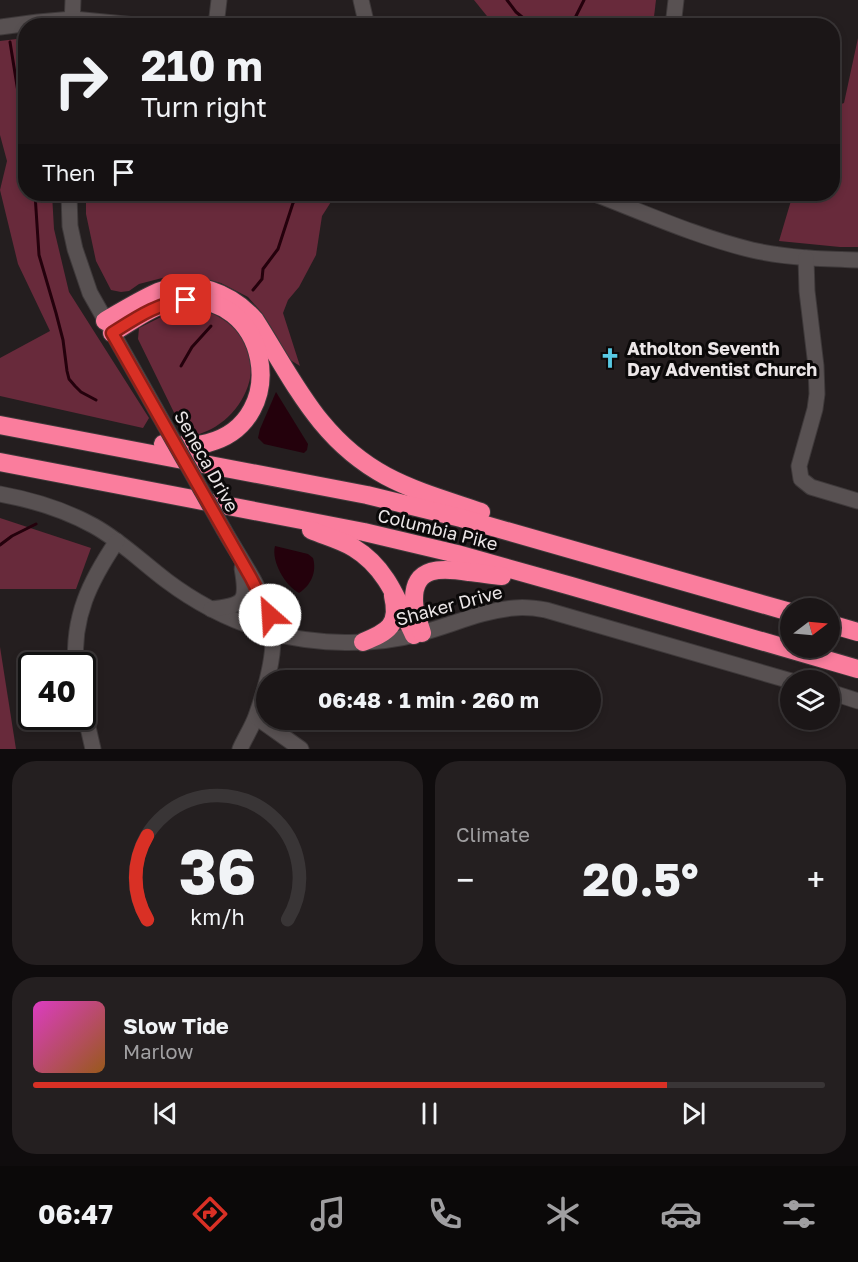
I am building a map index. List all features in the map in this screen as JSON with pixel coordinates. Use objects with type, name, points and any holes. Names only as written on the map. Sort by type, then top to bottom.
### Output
[{"type":"highway","points":[[108,327],[160,291],[185,287],[224,294],[246,310],[255,320],[304,402],[334,437],[364,462],[406,486],[632,566]]},
{"type":"highway","points":[[38,432],[188,447],[210,443],[235,430],[245,421],[260,386],[260,362],[253,337],[228,311],[207,302],[176,301],[165,303],[108,327]]},
{"type":"highway","name":"Columbia Pike","points":[[0,425],[367,495],[461,518],[780,609]]},
{"type":"highway","name":"Columbia Pike","points":[[0,462],[364,532],[457,554],[858,669]]},
{"type":"highway","points":[[261,512],[352,546],[371,559],[380,569],[418,634]]},
{"type":"highway","points":[[418,634],[414,603],[415,591],[417,582],[430,571],[450,569],[571,586]]},
{"type":"highway","points":[[363,642],[387,631],[391,624],[395,607],[390,586]]},
{"type":"highway","points":[[840,627],[858,632]]},
{"type":"street","points":[[73,0],[73,18]]},
{"type":"street","points":[[217,18],[219,0]]},
{"type":"street","points":[[361,0],[365,18]]},
{"type":"street","points":[[674,18],[676,0]]},
{"type":"street","points":[[0,27],[18,25]]},
{"type":"street","name":"Seneca Drive","points":[[69,201],[70,226],[75,249],[90,293],[241,559],[270,615],[274,633],[268,670]]},
{"type":"street","points":[[618,201],[705,237],[753,250],[806,258],[858,260]]},
{"type":"street","points":[[806,258],[817,394],[799,466],[801,479],[811,487],[858,501]]},
{"type":"street","name":"Shaker Drive","points":[[0,494],[60,510],[96,527],[187,596],[210,609],[274,633],[327,642],[396,639],[478,614],[516,607],[546,610],[780,678]]},
{"type":"street","points":[[75,652],[80,612],[93,579],[117,542]]},
{"type":"street","points":[[210,609],[234,606],[243,599],[245,585],[241,559]]},
{"type":"street","points":[[840,695],[858,701]]},
{"type":"street","name":"Seneca Drive","points":[[240,749],[256,717]]},
{"type":"street","points":[[89,730],[93,749]]},
{"type":"street","points":[[274,730],[301,749]]},
{"type":"shaded area","points":[[474,0],[656,0],[654,18],[489,18]]},
{"type":"shaded area","points":[[858,38],[858,247],[779,241],[791,201],[840,201],[840,104],[844,103]]},
{"type":"shaded area","points":[[18,39],[18,201],[52,201],[54,229],[69,292],[149,418],[143,428],[0,396],[0,358],[50,331],[18,264],[0,190],[7,161],[0,135],[0,41]]},
{"type":"shaded area","points":[[86,201],[332,201],[322,216],[316,255],[299,287],[288,300],[283,313],[300,366],[287,358],[262,313],[248,297],[221,283],[194,276],[166,277],[139,284],[129,291],[111,290],[96,261],[86,214]]},
{"type":"shaded area","points":[[179,310],[207,312],[219,317],[239,334],[250,357],[248,386],[238,405],[216,426],[194,435],[185,435],[138,339],[139,328]]},
{"type":"shaded area","points":[[276,392],[308,444],[304,453],[264,444],[258,438]]},
{"type":"shaded area","points":[[0,518],[91,548],[76,589],[0,589]]},
{"type":"shaded area","points":[[275,546],[308,554],[313,558],[312,578],[299,593],[289,585],[280,572],[275,559]]},
{"type":"shaded area","points":[[0,647],[16,749],[0,749]]},
{"type":"waterway","points":[[507,0],[523,18]]},
{"type":"waterway","points":[[575,18],[584,0]]},
{"type":"waterway","points":[[10,42],[18,92]]},
{"type":"waterway","points":[[35,201],[39,255],[63,340],[69,379],[81,392],[96,400]]},
{"type":"waterway","points":[[253,290],[262,279],[263,269],[278,249],[295,201]]},
{"type":"waterway","points":[[181,366],[192,347],[211,326]]},
{"type":"waterway","points":[[0,545],[36,524]]},
{"type":"place","name":"Atholton Seventh Day Adventist Church","points":[[610,358]]},
{"type":"route","points":[[186,300],[165,303],[112,333],[270,615]]}]
